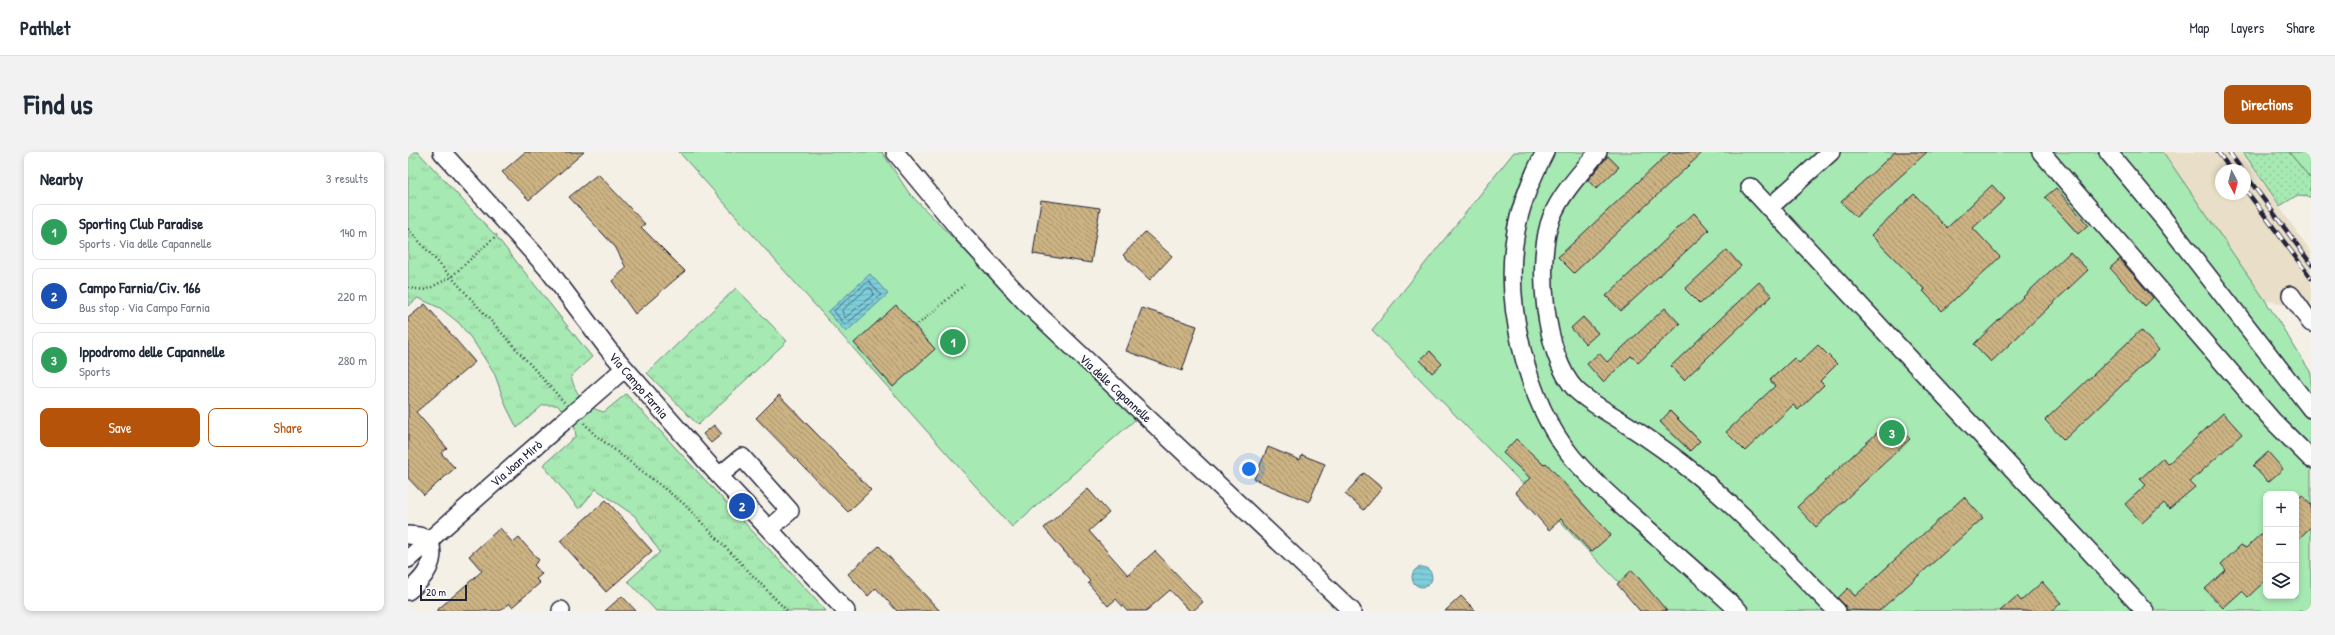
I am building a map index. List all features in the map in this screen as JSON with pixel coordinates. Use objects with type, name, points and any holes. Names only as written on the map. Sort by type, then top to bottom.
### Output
[{"type":"street","name":"Via Campo Farnia","points":[[442,152],[547,268],[624,368],[719,476],[846,611]]},
{"type":"street","name":"Via delle Capannelle","points":[[895,152],[962,233],[1026,303],[1352,611]]},
{"type":"street","points":[[1545,152],[1535,170],[1521,210],[1515,237],[1513,269],[1515,307],[1522,346],[1541,407],[1564,445],[1593,479],[1739,611]]},
{"type":"street","points":[[1598,152],[1558,204],[1552,217],[1545,242],[1544,260],[1549,324],[1554,352],[1563,373],[1570,383],[1587,399],[1645,437],[1704,481],[1837,611]]},
{"type":"street","points":[[1769,208],[1831,152]]},
{"type":"street","points":[[2041,152],[2273,421],[2311,460]]},
{"type":"street","points":[[2108,152],[2163,218],[2311,409]]},
{"type":"street","points":[[1750,187],[2146,611]]},
{"type":"street","points":[[2291,295],[2311,323]]},
{"type":"street","name":"Via Joan Mirò","points":[[408,559],[624,368]]},
{"type":"street","points":[[719,476],[742,457],[790,511],[769,529]]},
{"type":"street","points":[[408,535],[419,536],[429,540],[433,552],[432,562],[422,576],[408,591]]},
{"type":"path","points":[[408,229],[568,407]]},
{"type":"path","points":[[408,288],[426,290],[451,277],[498,234]]},
{"type":"path","points":[[915,327],[964,285]]},
{"type":"path","points":[[578,418],[594,434],[682,503],[787,611]]},
{"type":"shaded area","points":[[2162,152],[2241,152],[2249,164],[2215,164],[2215,200],[2251,200],[2251,166],[2311,252],[2311,308],[2309,305],[2291,306],[2265,300],[2181,197]]},
{"type":"green space","points":[[408,152],[418,152],[496,236],[592,357],[571,376],[575,389],[582,399],[592,407],[604,412],[626,394],[826,611],[656,611],[628,581],[660,552],[635,516],[596,489],[579,509],[543,465],[576,436],[574,423],[557,405],[543,405],[517,428],[506,406],[495,375],[474,342],[459,323],[440,308],[418,298],[408,306]]},
{"type":"green space","points":[[679,152],[882,152],[909,193],[980,266],[1136,419],[1012,527]]},
{"type":"green space","points":[[1514,152],[2163,152],[2265,300],[2311,373],[2311,611],[1647,611],[1372,330]]},
{"type":"green space","points":[[2243,152],[2289,152],[2311,179],[2311,197],[2296,196],[2280,206]]},
{"type":"green space","points":[[2289,152],[2311,152],[2311,179]]},
{"type":"green space","points":[[736,288],[787,341],[698,425],[647,373]]},
{"type":"water","points":[[870,274],[888,294],[846,332],[828,312]]},
{"type":"water","points":[[1422,567],[1429,570],[1432,577],[1429,584],[1422,587],[1415,584],[1412,577],[1415,570]]},
{"type":"building","points":[[525,152],[584,152],[529,200],[502,172]]},
{"type":"building","points":[[1670,152],[1703,152],[1574,273],[1558,257]]},
{"type":"building","points":[[1895,152],[1927,152],[1856,217],[1841,202]]},
{"type":"building","points":[[1608,156],[1619,167],[1596,189],[1588,180]]},
{"type":"building","points":[[598,174],[645,224],[641,227],[685,271],[635,314],[612,281],[626,268],[616,248],[569,197]]},
{"type":"building","points":[[1992,185],[2005,199],[1973,228],[2000,257],[1942,311],[1923,291],[1925,290],[1871,235],[1914,194],[1947,228]]},
{"type":"building","points":[[2056,188],[2088,225],[2078,234],[2045,197]]},
{"type":"building","points":[[1041,200],[1100,208],[1091,263],[1033,254]]},
{"type":"building","points":[[1694,213],[1709,230],[1621,311],[1606,296]]},
{"type":"building","points":[[1145,232],[1172,256],[1150,280],[1123,255]]},
{"type":"building","points":[[1727,250],[1741,266],[1700,304],[1685,289]]},
{"type":"building","points":[[2070,252],[2088,270],[1991,362],[1974,344]]},
{"type":"building","points":[[2120,259],[2153,298],[2145,306],[2110,268]]},
{"type":"building","points":[[1759,282],[1772,296],[1684,380],[1671,366]]},
{"type":"building","points":[[425,304],[475,362],[416,412],[447,448],[441,453],[455,468],[424,495],[408,478],[408,318]]},
{"type":"building","points":[[896,305],[935,349],[893,387],[854,343]]},
{"type":"building","points":[[1142,308],[1197,326],[1182,371],[1126,351]]},
{"type":"building","points":[[1665,308],[1680,324],[1638,363],[1631,356],[1603,382],[1587,364],[1599,353],[1607,362]]},
{"type":"building","points":[[1583,317],[1598,333],[1586,344],[1571,328]]},
{"type":"building","points":[[2141,330],[2159,350],[2064,440],[2045,420]]},
{"type":"building","points":[[1818,345],[1837,364],[1820,381],[1824,385],[1798,410],[1793,405],[1745,451],[1726,432],[1775,386],[1770,380],[1794,358],[1799,363]]},
{"type":"building","points":[[1430,351],[1442,364],[1432,373],[1420,360]]},
{"type":"building","points":[[779,395],[871,490],[848,512],[756,418]]},
{"type":"building","points":[[1670,411],[1700,441],[1690,451],[1660,422]]},
{"type":"building","points":[[2223,413],[2242,434],[2190,482],[2195,487],[2169,509],[2164,503],[2142,523],[2125,504],[2146,485],[2140,479],[2163,458],[2168,464]]},
{"type":"building","points":[[1891,420],[1910,439],[1816,527],[1797,507]]},
{"type":"building","points":[[714,425],[722,434],[711,443],[703,434]]},
{"type":"building","points":[[1516,439],[1544,465],[1546,463],[1611,535],[1591,552],[1561,519],[1549,530],[1515,492],[1530,478],[1503,453]]},
{"type":"building","points":[[1268,447],[1300,460],[1302,455],[1325,464],[1309,502],[1254,479]]},
{"type":"building","points":[[2268,452],[2283,469],[2268,482],[2253,466]]},
{"type":"building","points":[[1364,473],[1382,488],[1364,510],[1345,494]]},
{"type":"building","points":[[1088,489],[1109,513],[1089,531],[1128,575],[1155,551],[1203,602],[1193,611],[1190,611],[1170,590],[1146,611],[1127,611],[1116,599],[1108,606],[1088,583],[1090,581],[1044,528]]},
{"type":"building","points":[[2302,495],[2311,505],[2311,527],[2299,538],[2299,527],[2299,498]]},
{"type":"building","points":[[1964,497],[1983,518],[1879,611],[1847,610],[1838,598],[1848,588],[1855,596]]},
{"type":"building","points":[[606,500],[652,551],[606,592],[560,541]]},
{"type":"building","points":[[500,528],[513,543],[519,538],[539,560],[534,565],[542,574],[536,579],[540,583],[512,607],[509,603],[500,611],[436,611],[482,571],[469,556]]},
{"type":"building","points":[[2263,532],[2263,583],[2248,597],[2242,591],[2223,608],[2205,589],[2226,570],[2221,564],[2241,545],[2246,548]]},
{"type":"building","points":[[879,546],[940,611],[897,611],[876,588],[868,596],[848,574]]},
{"type":"building","points":[[1632,570],[1667,611],[1640,611],[1617,584]]},
{"type":"building","points":[[2042,582],[2061,603],[2052,611],[2000,611],[2017,596],[2021,601]]},
{"type":"building","points":[[622,596],[636,611],[605,611]]},
{"type":"building","points":[[1461,596],[1476,611],[1445,611]]},
{"type":"railway","points":[[2218,152],[2227,164]]},
{"type":"railway","points":[[2229,152],[2238,164]]},
{"type":"railway","points":[[2251,182],[2311,264]]},
{"type":"railway","points":[[2251,197],[2311,278]]},
{"type":"place","name":"Sporting Club Paradise","points":[[953,342]]},
{"type":"place","name":"Ippodromo delle Capannelle","points":[[1892,433]]},
{"type":"place","name":"Campo Farnia/Civ. 166","points":[[742,506]]}]
